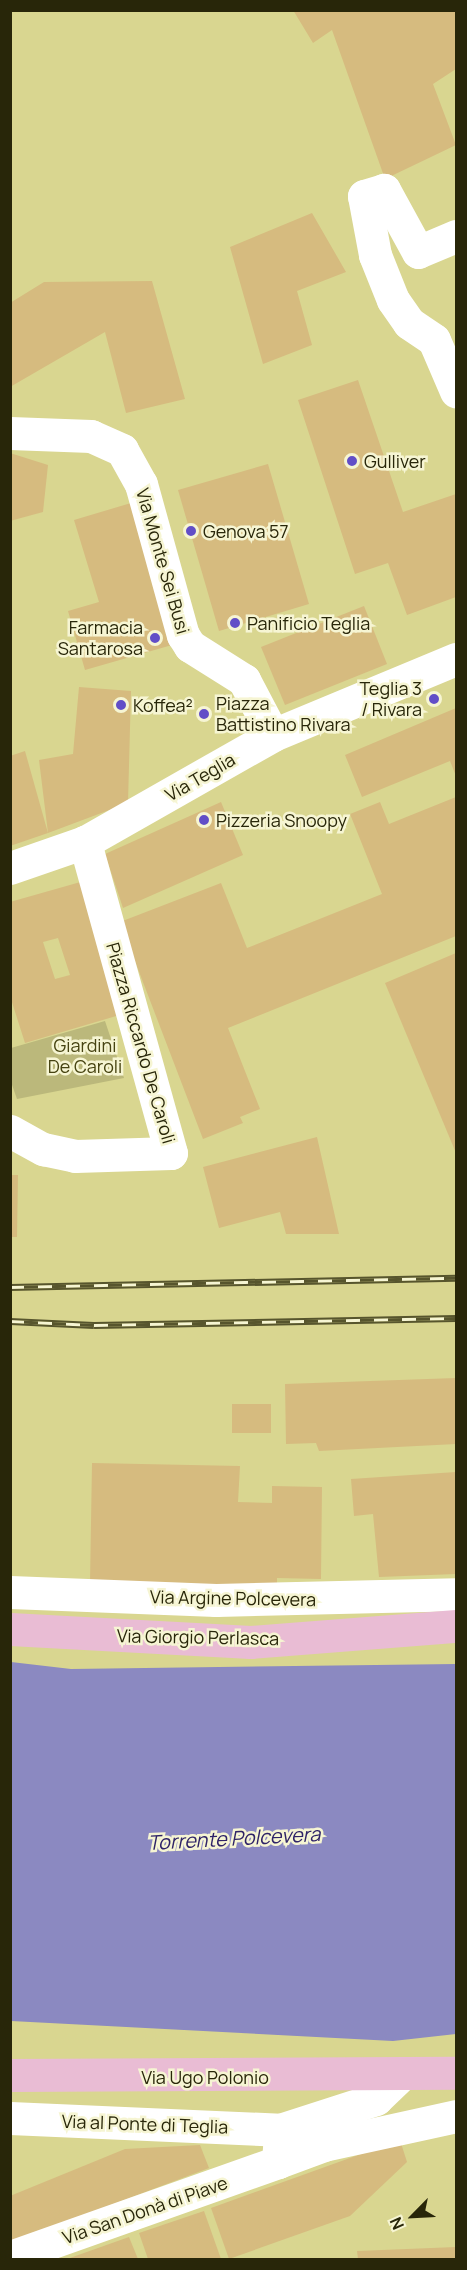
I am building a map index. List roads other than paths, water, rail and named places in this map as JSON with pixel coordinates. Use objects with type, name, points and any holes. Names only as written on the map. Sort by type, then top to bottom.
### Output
[{"type":"main road","name":"Via Giorgio Perlasca","points":[[10,1629],[251,1642],[456,1626]]},
{"type":"main road","points":[[400,2076],[456,2073]]},
{"type":"main road","name":"Via Ugo Polonio","points":[[10,2075],[400,2076]]},
{"type":"street","points":[[456,236],[418,252],[384,190],[364,196],[375,255],[393,300],[409,323],[434,340],[456,391]]},
{"type":"street","name":"Via Monte Sei Busi","points":[[10,433],[91,436],[122,450],[141,484],[190,646],[244,680],[273,735]]},
{"type":"street","name":"Via Teglia","points":[[10,868],[85,842],[273,735],[456,659]]},
{"type":"street","name":"Piazza Riccardo De Caroli","points":[[10,1131],[43,1149],[75,1156],[171,1153],[85,842]]},
{"type":"street","name":"Via Argine Polcevera","points":[[10,1592],[216,1600],[456,1594]]},
{"type":"street","name":"Via San Donà di Piave","points":[[10,2257],[279,2146],[376,2099],[400,2076]]},
{"type":"street","name":"Via San Donà di Piave","points":[[279,2146],[324,2145],[456,2116]]},
{"type":"street","name":"Via al Ponte di Teglia","points":[[10,2118],[279,2146]]},
{"type":"water","name":"Torrente Polcevera","points":[[11,1662],[71,1669],[456,1664],[456,2034],[393,2041],[11,2021]]},
{"type":"railway","points":[[10,1287],[456,1278]]},
{"type":"railway","points":[[10,1321],[94,1325],[456,1318]]},
{"type":"place","name":"Gulliver","points":[[352,461]]},
{"type":"place","name":"Genova 57","points":[[191,531]]},
{"type":"place","name":"Panificio Teglia","points":[[235,623]]},
{"type":"place","name":"Farmacia Santarosa","points":[[155,638]]},
{"type":"place","name":"Teglia 3 / Rivara","points":[[434,699]]},
{"type":"place","name":"Koffea²","points":[[121,705]]},
{"type":"place","name":"Piazza Battistino Rivara","points":[[204,714]]},
{"type":"place","name":"Pizzeria Snoopy","points":[[204,820]]},
{"type":"park label","name":"Giardini De Caroli","points":[[85,1056]]}]
